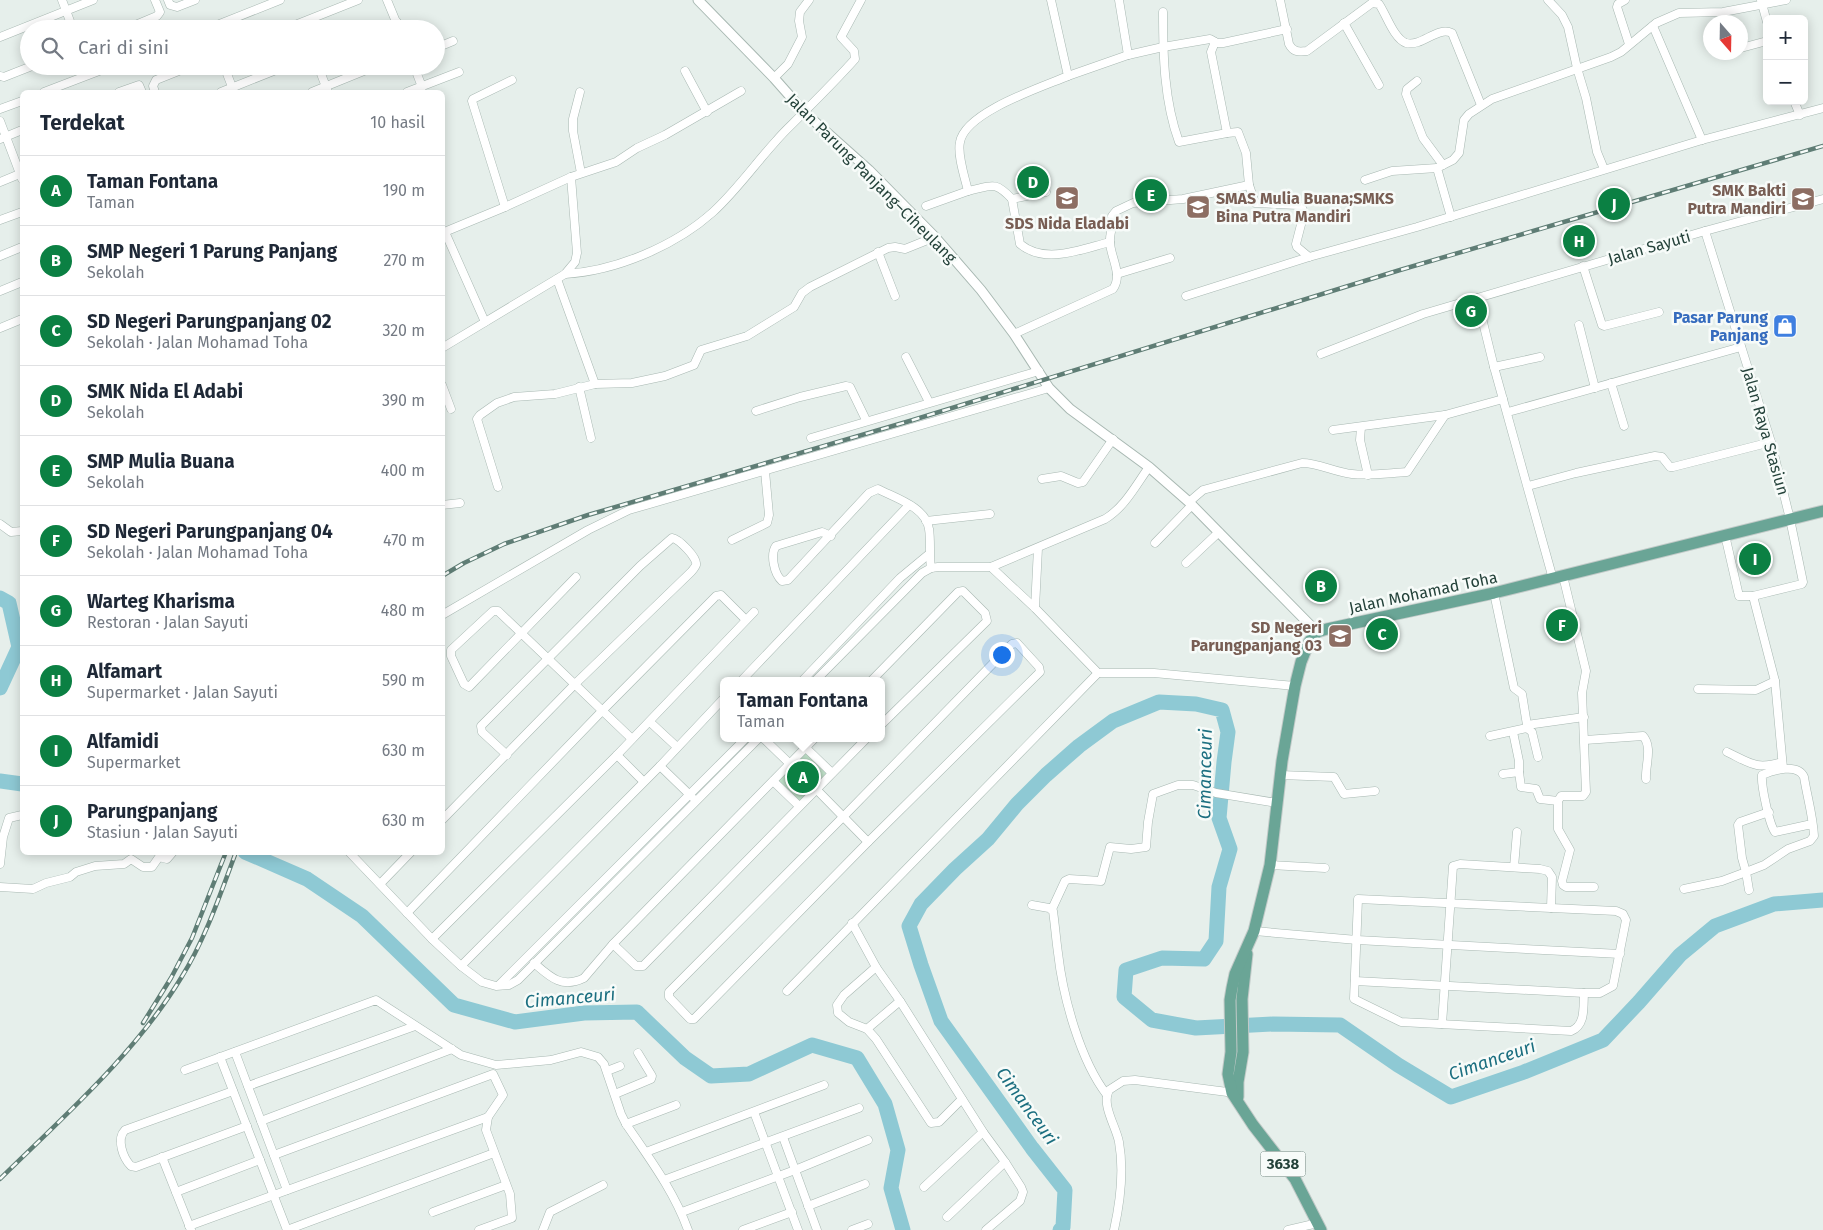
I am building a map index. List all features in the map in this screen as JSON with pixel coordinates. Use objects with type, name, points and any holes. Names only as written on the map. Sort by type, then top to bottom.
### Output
[{"type":"main road","name":"Jalan Mohamad Toha","points":[[1317,632],[1494,594],[1823,510]]},
{"type":"main road","points":[[1248,948],[1270,865],[1280,775],[1295,686],[1304,654],[1309,642],[1317,632]]},
{"type":"main road","name":"3638","points":[[1248,948],[1242,999],[1242,1026],[1237,1052],[1228,1074],[1236,1096],[1253,1126],[1295,1179],[1320,1227]]},
{"type":"main road","name":"3638","points":[[1237,1052],[1230,1026],[1230,1000],[1235,974],[1248,948]]},
{"type":"street","points":[[62,0],[70,20]]},
{"type":"street","points":[[42,20],[93,0]]},
{"type":"street","points":[[147,20],[157,16],[160,12],[155,0]]},
{"type":"street","points":[[168,0],[170,5],[177,7],[195,0]]},
{"type":"street","points":[[230,20],[278,0]]},
{"type":"street","points":[[315,20],[358,0]]},
{"type":"street","points":[[387,0],[396,20]]},
{"type":"street","name":"Jalan Parung Panjang–Ciheulang","points":[[698,0],[774,78],[804,112],[869,170],[935,237],[981,290],[1014,334],[1049,388],[1070,409],[1113,439],[1191,503],[1317,632]]},
{"type":"street","points":[[774,78],[788,64],[802,37],[799,21],[800,12],[809,0]]},
{"type":"street","points":[[565,274],[581,273],[624,262],[679,236],[713,212],[776,140],[855,59],[854,51],[841,36],[861,0]]},
{"type":"street","points":[[1051,0],[1068,76]]},
{"type":"street","points":[[1119,0],[1128,55]]},
{"type":"street","points":[[1280,0],[1289,44],[1296,52],[1307,50],[1375,2],[1380,4],[1399,38],[1405,42],[1416,43],[1444,31],[1452,33],[1481,104]]},
{"type":"street","points":[[1548,0],[1562,15],[1568,27],[1597,152],[1604,169]]},
{"type":"street","points":[[1625,0],[1618,4],[1617,7],[1629,44]]},
{"type":"street","points":[[1365,180],[1392,171],[1440,166],[1453,160],[1459,153],[1464,120],[1481,104],[1611,57],[1621,52],[1662,19],[1679,13],[1723,12],[1762,2],[1786,0]]},
{"type":"street","points":[[1762,2],[1765,15]]},
{"type":"street","points":[[1163,12],[1163,47],[1172,121],[1179,142],[1238,132],[1246,153],[1249,185],[1255,203],[1298,206],[1302,208],[1304,213],[1296,247],[1309,257]]},
{"type":"street","points":[[1344,23],[1379,85]]},
{"type":"street","points":[[1653,26],[1702,140]]},
{"type":"street","points":[[0,36],[20,28]]},
{"type":"street","points":[[968,191],[959,149],[960,141],[965,131],[983,115],[996,107],[1068,76],[1128,55],[1210,39],[1215,42],[1223,42],[1287,29]]},
{"type":"street","points":[[445,44],[453,41]]},
{"type":"street","points":[[1215,42],[1211,52],[1227,133]]},
{"type":"street","points":[[1748,46],[1763,42]]},
{"type":"street","points":[[685,70],[707,112]]},
{"type":"street","points":[[0,76],[4,77],[20,71]]},
{"type":"street","points":[[417,75],[421,90],[459,72]]},
{"type":"street","points":[[50,90],[91,75]]},
{"type":"street","points":[[154,90],[153,86],[156,80],[168,75]]},
{"type":"street","points":[[228,75],[234,90],[266,75]]},
{"type":"street","points":[[321,75],[327,90],[358,75]]},
{"type":"street","points":[[505,207],[472,101],[473,98],[512,80]]},
{"type":"street","points":[[1417,81],[1407,89],[1406,94],[1423,138],[1440,166],[1451,217]]},
{"type":"street","points":[[126,90],[140,85],[141,90]]},
{"type":"street","points":[[445,233],[581,173],[616,162],[641,146],[707,112],[741,91]]},
{"type":"street","points":[[580,92],[574,110],[573,131],[581,173]]},
{"type":"street","points":[[0,109],[20,101]]},
{"type":"street","points":[[1796,105],[1800,115]]},
{"type":"street","points":[[1186,296],[1309,257],[1451,217],[1702,140],[1823,108]]},
{"type":"street","points":[[0,121],[3,138],[20,171]]},
{"type":"street","points":[[3,138],[20,131]]},
{"type":"street","points":[[0,182],[20,176]]},
{"type":"street","points":[[445,346],[565,274],[575,262],[577,253],[572,177]]},
{"type":"street","points":[[1014,334],[1114,289],[1117,274],[1110,242],[1114,225],[1112,216],[1116,211],[1133,203],[1182,199],[1249,185]]},
{"type":"street","points":[[926,206],[968,191],[997,186],[1002,188],[1012,199],[1020,244],[1026,248],[1048,254],[1061,254],[1110,242]]},
{"type":"street","points":[[1012,199],[1046,192]]},
{"type":"street","name":"Jalan Sayuti","points":[[1321,354],[1423,314],[1583,266],[1823,199]]},
{"type":"street","points":[[0,220],[20,213]]},
{"type":"street","name":"Jalan Raya Stasiun","points":[[1705,231],[1771,442],[1803,582],[1802,584],[1753,596]]},
{"type":"street","points":[[445,235],[485,322]]},
{"type":"street","points":[[498,487],[477,419],[497,403],[514,397],[555,394],[595,384],[632,383],[665,376],[691,367],[696,362],[701,350],[747,336],[794,307],[806,289],[878,252],[891,247],[905,249],[935,237]]},
{"type":"street","points":[[0,256],[20,248]]},
{"type":"street","points":[[878,252],[895,296]]},
{"type":"street","points":[[1117,274],[1170,258]]},
{"type":"street","points":[[1583,266],[1602,326],[1659,312]]},
{"type":"street","points":[[557,279],[595,384]]},
{"type":"street","points":[[0,291],[20,283]]},
{"type":"street","points":[[1478,298],[1494,368],[1528,486],[1586,671],[1582,693],[1586,792],[1583,796],[1561,796],[1558,801],[1558,832],[1570,850],[1562,884],[1566,887],[1594,887]]},
{"type":"street","points":[[0,328],[20,320]]},
{"type":"street","points":[[1579,325],[1595,388]]},
{"type":"street","points":[[1508,412],[1741,347]]},
{"type":"street","points":[[1494,368],[1540,356]]},
{"type":"street","points":[[906,358],[929,402]]},
{"type":"street","points":[[811,438],[866,420],[1039,371]]},
{"type":"street","points":[[1611,383],[1624,426]]},
{"type":"street","points":[[756,411],[800,397],[846,386],[850,387],[866,420]]},
{"type":"street","points":[[579,387],[591,438]]},
{"type":"street","points":[[445,613],[588,530],[629,510],[1049,388]]},
{"type":"street","points":[[445,393],[451,408]]},
{"type":"street","points":[[1333,430],[1361,428],[1445,415],[1503,399]]},
{"type":"street","points":[[1155,543],[1203,490],[1302,463],[1316,464],[1327,470],[1351,474],[1368,475],[1407,472],[1445,415]]},
{"type":"street","points":[[1361,428],[1360,440],[1368,475]]},
{"type":"street","points":[[1042,479],[1061,476],[1078,483],[1083,482],[1113,439]]},
{"type":"street","points":[[1528,486],[1576,473],[1655,456],[1662,457],[1673,468],[1771,442]]},
{"type":"street","points":[[819,677],[914,579],[931,568],[991,567],[1096,523],[1114,514],[1149,467]]},
{"type":"street","points":[[732,540],[766,523],[769,515],[765,471]]},
{"type":"street","points":[[831,536],[822,532],[776,546],[773,551],[776,574],[782,581],[788,580],[831,536],[873,490],[878,489],[919,511],[926,521],[930,530],[929,554],[931,568]]},
{"type":"street","points":[[445,504],[460,502]]},
{"type":"street","points":[[745,677],[909,506]]},
{"type":"street","points":[[926,521],[990,514]]},
{"type":"street","points":[[0,524],[11,532],[20,531]]},
{"type":"street","points":[[1186,563],[1219,532]]},
{"type":"street","points":[[1725,535],[1738,593],[1741,597],[1753,596],[1775,681],[1783,765]]},
{"type":"street","points":[[445,817],[507,755],[575,684],[692,572],[696,561],[688,549],[676,538],[672,538],[663,545],[481,726],[482,732],[507,755]]},
{"type":"street","points":[[1035,608],[1038,548]]},
{"type":"street","points":[[806,677],[900,578],[929,554]]},
{"type":"street","points":[[991,567],[1035,608],[1098,673]]},
{"type":"street","points":[[576,577],[523,633],[469,686],[464,684],[451,656],[452,650],[493,612],[498,611],[523,633],[632,739]]},
{"type":"street","points":[[875,677],[958,592],[963,591],[985,613],[987,621],[885,721]]},
{"type":"street","points":[[1494,594],[1514,688],[1522,694],[1527,727],[1532,732],[1538,757]]},
{"type":"street","points":[[407,914],[602,711],[716,596],[721,595],[746,620]]},
{"type":"street","points":[[432,939],[617,756],[754,612]]},
{"type":"street","points":[[1017,643],[1039,667],[1040,672],[868,842],[694,1019],[690,1018],[669,997],[669,992],[844,817],[1012,644],[1017,643]]},
{"type":"street","points":[[787,991],[1098,673],[1154,673],[1295,686]]},
{"type":"street","points":[[1698,689],[1756,690],[1775,681]]},
{"type":"street","points":[[461,966],[660,766],[720,702]]},
{"type":"street","points":[[1490,736],[1584,716]]},
{"type":"street","points":[[650,722],[677,748]]},
{"type":"street","points":[[1513,732],[1519,761],[1521,787],[1536,789],[1540,799],[1558,801]]},
{"type":"street","points":[[1585,740],[1643,736],[1648,749],[1646,780]]},
{"type":"street","points":[[358,855],[380,884],[407,914],[461,966],[482,982],[492,986],[513,984],[692,798],[742,742]]},
{"type":"street","points":[[500,984],[692,798],[756,742]]},
{"type":"street","points":[[765,742],[790,764]]},
{"type":"street","points":[[534,963],[559,982],[584,978],[613,944],[811,742]]},
{"type":"street","points":[[613,944],[636,966],[643,966],[864,742]]},
{"type":"street","points":[[806,748],[832,773]]},
{"type":"street","points":[[1684,889],[1722,881],[1746,872],[1764,865],[1788,849],[1813,839],[1814,832],[1803,774],[1783,765],[1758,766],[1727,752]]},
{"type":"street","points":[[617,756],[643,782]]},
{"type":"street","points":[[1783,765],[1761,776],[1773,829],[1775,832],[1812,824]]},
{"type":"street","points":[[660,766],[692,798]]},
{"type":"street","points":[[1503,774],[1519,772]]},
{"type":"street","points":[[1280,775],[1334,777],[1344,794],[1375,791]]},
{"type":"street","points":[[773,781],[799,806]]},
{"type":"street","points":[[1107,1095],[1094,1077],[1079,1042],[1065,989],[1052,909],[1065,881],[1069,879],[1102,881],[1110,847],[1131,849],[1146,847],[1153,794],[1178,785],[1193,785],[1238,798],[1277,803]]},
{"type":"street","points":[[816,789],[868,842]]},
{"type":"street","points":[[1749,890],[1742,858],[1738,825],[1740,822],[1769,812]]},
{"type":"street","points":[[0,864],[3,837],[9,818],[20,815]]},
{"type":"street","points":[[1514,867],[1517,832]]},
{"type":"street","points":[[0,887],[32,889],[46,883],[70,877],[76,872],[95,866],[124,864],[131,859],[143,866],[152,867],[159,857],[167,859],[170,855]]},
{"type":"street","points":[[380,884],[408,855]]},
{"type":"street","points":[[1442,1024],[1452,866],[1460,864],[1548,871],[1552,877],[1551,908]]},
{"type":"street","points":[[1270,865],[1325,868]]},
{"type":"street","points":[[1355,981],[1600,993],[1613,986],[1626,920],[1623,914],[1616,911],[1358,899],[1354,999],[1401,1022],[1571,1031],[1582,1024],[1584,993]]},
{"type":"street","points":[[1032,905],[1052,909]]},
{"type":"street","points":[[852,923],[876,967],[1021,1187],[1022,1197],[1017,1204],[986,1230]]},
{"type":"street","points":[[1254,931],[1447,946],[1620,954]]},
{"type":"street","points":[[876,967],[844,994],[837,1005],[838,1013],[867,1029],[876,1039],[931,1123],[939,1122],[962,1099]]},
{"type":"street","points":[[185,1070],[376,1000],[461,1055],[496,1065],[551,1060],[581,1052],[598,1057],[607,1071],[626,1124],[664,1180],[682,1212],[688,1230]]},
{"type":"street","points":[[867,1029],[900,1001]]},
{"type":"street","points":[[248,1086],[415,1026]]},
{"type":"street","points":[[261,1120],[452,1049]]},
{"type":"street","points":[[235,1052],[287,1190]]},
{"type":"street","points":[[615,1094],[651,1079],[652,1076],[638,1053]]},
{"type":"street","points":[[220,1057],[287,1230],[494,1154]]},
{"type":"street","points":[[607,1071],[620,1066]]},
{"type":"street","points":[[274,1155],[494,1074],[502,1095],[488,1117],[486,1130],[510,1194],[512,1218],[478,1230]]},
{"type":"street","points":[[1114,1230],[1118,1207],[1121,1159],[1119,1141],[1108,1108],[1107,1095],[1109,1090],[1123,1081],[1135,1080],[1236,1096]]},
{"type":"street","points":[[646,1152],[824,1085]]},
{"type":"street","points":[[233,1091],[125,1130],[120,1134],[119,1140],[127,1163],[136,1167],[247,1126]]},
{"type":"street","points":[[626,1124],[676,1105]]},
{"type":"street","points":[[664,1180],[859,1108]]},
{"type":"street","points":[[754,1112],[798,1230]]},
{"type":"street","points":[[162,1157],[190,1228],[287,1190],[488,1117]]},
{"type":"street","points":[[924,1187],[983,1132]]},
{"type":"street","points":[[783,1137],[817,1230]]},
{"type":"street","points":[[682,1212],[778,1177],[868,1140]]},
{"type":"street","points":[[176,1192],[260,1160]]},
{"type":"street","points":[[947,1217],[1005,1162]]},
{"type":"street","points":[[808,1206],[865,1184]]},
{"type":"street","points":[[433,1212],[506,1185]]},
{"type":"street","points":[[543,1230],[548,1216],[555,1209],[603,1185]]},
{"type":"street","points":[[743,1230],[792,1212]]},
{"type":"street","points":[[852,1230],[868,1224]]},
{"type":"street","points":[[1288,1230],[1320,1227]]},
{"type":"green space","points":[[806,752],[828,773],[800,803],[777,782]]},
{"type":"waterway","name":"Cimanceuri","points":[[0,598],[9,603],[19,647],[0,688]]},
{"type":"waterway","name":"Cimanceuri","points":[[1060,1230],[1063,1227],[1065,1190],[1032,1148],[941,1021],[909,926],[921,904],[988,839],[1017,804],[1079,746],[1113,721],[1159,702],[1196,704],[1222,710],[1228,732],[1219,818],[1230,849],[1219,887],[1216,941],[1204,959],[1162,958],[1126,970],[1124,997],[1152,1020],[1196,1028],[1273,1024],[1340,1025],[1398,1065],[1451,1097],[1524,1072],[1603,1040],[1680,955],[1715,926],[1774,904],[1823,900]]},
{"type":"waterway","name":"Cimanceuri","points":[[0,781],[20,784]]},
{"type":"waterway","name":"Cimanceuri","points":[[252,855],[307,879],[362,916],[454,1005],[515,1022],[584,1013],[637,1012],[685,1058],[711,1076],[749,1074],[812,1045],[857,1058],[885,1104],[898,1150],[891,1188],[903,1230]]},
{"type":"railway","points":[[445,574],[504,544],[588,515],[913,420],[1400,270],[1823,146]]},
{"type":"railway","points":[[143,1023],[171,978],[192,938],[225,855]]},
{"type":"railway","points":[[0,1179],[97,1084],[163,1006],[190,963],[212,917],[235,855]]},
{"type":"place","name":"SMK Nida El Adabi","points":[[1033,182]]},
{"type":"place","name":"SMP Mulia Buana","points":[[1151,195]]},
{"type":"place","name":"SDS Nida Eladabi","points":[[1067,198]]},
{"type":"place","name":"SMK Bakti Putra Mandiri","points":[[1803,199]]},
{"type":"place","name":"Parungpanjang","points":[[1614,204]]},
{"type":"place","name":"SMAS Mulia Buana;SMKS Bina Putra Mandiri","points":[[1198,207]]},
{"type":"place","name":"Alfamart","points":[[1579,241]]},
{"type":"place","name":"Warteg Kharisma","points":[[1471,311]]},
{"type":"place","name":"Pasar Parung Panjang","points":[[1785,326]]},
{"type":"place","name":"Alfamidi","points":[[1755,559]]},
{"type":"place","name":"SMP Negeri 1 Parung Panjang","points":[[1321,586]]},
{"type":"place","name":"SD Negeri Parungpanjang 04","points":[[1562,625]]},
{"type":"place","name":"SD Negeri Parungpanjang 02","points":[[1382,634]]},
{"type":"place","name":"SD Negeri Parungpanjang 03","points":[[1340,636]]},
{"type":"place","name":"Taman Fontana","points":[[803,777]]}]
